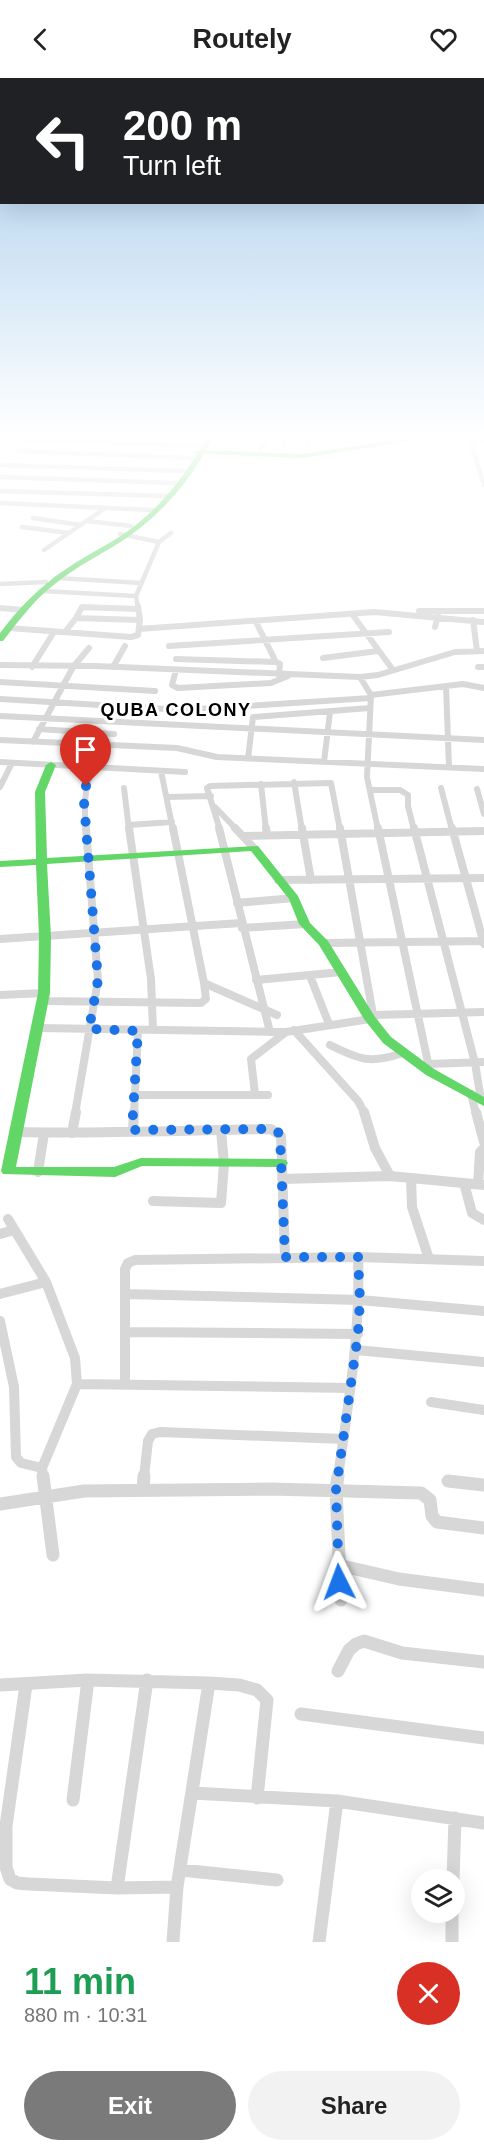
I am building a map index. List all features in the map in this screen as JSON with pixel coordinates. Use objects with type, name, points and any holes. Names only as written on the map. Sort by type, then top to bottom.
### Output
[{"type":"main road","points":[[126,532],[139,521]]},
{"type":"main road","points":[[0,639],[4,629],[20,610],[49,584],[140,521]]},
{"type":"main road","points":[[51,765],[40,792],[45,936],[43,997],[8,1171],[115,1172],[141,1162],[281,1163]]},
{"type":"main road","points":[[0,864],[254,848],[294,898],[305,924],[324,943],[373,1020],[403,1053],[479,1099]]},
{"type":"street","points":[[51,521],[81,525]]},
{"type":"street","points":[[44,550],[87,521],[159,542]]},
{"type":"street","points":[[22,527],[69,533]]},
{"type":"street","points":[[4,629],[131,637],[138,635],[140,620],[136,596],[159,542],[171,533]]},
{"type":"street","points":[[0,584],[142,583]]},
{"type":"street","points":[[49,584],[136,596]]},
{"type":"street","points":[[468,601],[470,610]]},
{"type":"street","points":[[65,632],[82,607],[138,609]]},
{"type":"street","points":[[0,608],[20,610]]},
{"type":"street","points":[[139,629],[352,614],[484,611]]},
{"type":"street","points":[[393,613],[484,622]]},
{"type":"street","points":[[352,614],[393,670]]},
{"type":"street","points":[[435,627],[438,616]]},
{"type":"street","points":[[75,618],[140,620]]},
{"type":"street","points":[[0,665],[360,677],[378,675],[440,656],[480,651],[472,620]]},
{"type":"street","points":[[256,622],[276,662],[280,664],[279,675]]},
{"type":"street","points":[[32,667],[54,632]]},
{"type":"street","points":[[169,646],[389,632]]},
{"type":"street","points":[[113,667],[125,646]]},
{"type":"street","points":[[33,742],[73,667],[89,648]]},
{"type":"street","points":[[323,658],[378,651]]},
{"type":"street","points":[[177,659],[276,662]]},
{"type":"street","points":[[176,670],[172,685],[178,688],[271,683],[290,675]]},
{"type":"street","points":[[360,677],[371,696],[367,777],[429,1068],[479,1062]]},
{"type":"street","points":[[0,682],[155,691]]},
{"type":"street","points":[[0,699],[182,710],[371,696],[463,684],[484,688]]},
{"type":"street","points":[[446,686],[449,767]]},
{"type":"street","points":[[248,759],[252,718],[256,716],[370,708]]},
{"type":"street","points":[[324,762],[330,712]]},
{"type":"street","points":[[0,716],[484,740]]},
{"type":"street","points":[[39,729],[114,734]]},
{"type":"street","points":[[0,740],[177,748],[208,757],[368,762],[484,769]]},
{"type":"street","points":[[0,762],[186,772]]},
{"type":"street","points":[[0,787],[12,763]]},
{"type":"street","points":[[72,1133],[98,980],[84,802],[86,786],[93,767]]},
{"type":"street","points":[[0,995],[94,1002],[205,1001],[204,983],[161,771]]},
{"type":"street","points":[[294,782],[311,880]]},
{"type":"street","points":[[270,1032],[214,807],[207,788],[210,786],[294,782],[331,783],[350,879],[373,1020]]},
{"type":"street","points":[[261,784],[267,835]]},
{"type":"street","points":[[124,788],[155,1002],[153,1030]]},
{"type":"street","points":[[324,943],[484,942],[441,788]]},
{"type":"street","points":[[477,789],[484,814]]},
{"type":"street","points":[[371,790],[400,790],[408,795],[442,941],[462,1013],[479,1062],[479,1099],[484,1142]]},
{"type":"street","points":[[167,797],[211,796]]},
{"type":"street","points":[[214,807],[254,848]]},
{"type":"street","points":[[129,825],[172,822]]},
{"type":"street","points":[[244,836],[484,831]]},
{"type":"street","points":[[278,880],[484,878]]},
{"type":"street","points":[[237,903],[294,898]]},
{"type":"street","points":[[0,939],[193,926],[305,924]]},
{"type":"street","points":[[256,981],[342,972]]},
{"type":"street","points":[[310,976],[329,1024]]},
{"type":"street","points":[[204,983],[277,1015]]},
{"type":"street","points":[[38,1028],[270,1032],[417,1014],[484,1012]]},
{"type":"street","points":[[132,1130],[138,1031]]},
{"type":"street","points":[[255,1095],[251,1059],[290,1031]]},
{"type":"street","points":[[290,1031],[358,1101],[368,1120],[375,1148],[390,1176]]},
{"type":"street","points":[[330,1045],[366,1063],[380,1062],[403,1053]]},
{"type":"street","points":[[134,1095],[268,1095]]},
{"type":"street","points":[[17,1132],[103,1134],[132,1130],[271,1129],[278,1132],[285,1257]]},
{"type":"street","points":[[153,1202],[222,1203],[224,1164],[221,1130]]},
{"type":"street","points":[[38,1172],[44,1133]]},
{"type":"street","points":[[282,1179],[390,1176],[481,1184],[480,1152],[484,1148]]},
{"type":"street","points":[[411,1178],[412,1207],[429,1259]]},
{"type":"street","points":[[464,1183],[472,1213],[484,1220]]},
{"type":"street","points":[[8,1219],[46,1282],[75,1358],[77,1384],[42,1468],[53,1555]]},
{"type":"street","points":[[0,1234],[14,1230]]},
{"type":"street","points":[[341,1600],[336,1490],[358,1334],[360,1300],[358,1257]]},
{"type":"street","points":[[126,1384],[124,1269],[128,1263],[135,1260],[358,1257],[484,1261]]},
{"type":"street","points":[[0,1294],[46,1282]]},
{"type":"street","points":[[125,1294],[360,1300],[484,1311]]},
{"type":"street","points":[[0,1322],[14,1387],[16,1457],[21,1463],[42,1468]]},
{"type":"street","points":[[125,1332],[358,1334]]},
{"type":"street","points":[[356,1350],[484,1362]]},
{"type":"street","points":[[77,1384],[350,1388]]},
{"type":"street","points":[[431,1402],[484,1410]]},
{"type":"street","points":[[143,1490],[148,1441],[152,1434],[160,1432],[344,1439]]},
{"type":"street","points":[[448,1481],[484,1485]]},
{"type":"street","points":[[0,1504],[84,1491],[336,1490],[421,1494],[430,1500],[432,1516],[437,1522],[484,1528]]},
{"type":"street","points":[[338,1565],[399,1579],[484,1590]]},
{"type":"street","points":[[338,1671],[348,1650],[361,1641],[369,1642],[384,1650],[423,1657],[484,1662]]},
{"type":"street","points":[[73,1800],[88,1680]]},
{"type":"street","points":[[117,1888],[147,1680]]},
{"type":"street","points":[[0,1684],[147,1680],[239,1685],[257,1690],[267,1700],[257,1798]]},
{"type":"street","points":[[173,1942],[177,1887],[208,1683]]},
{"type":"street","points":[[26,1685],[6,1826],[6,1867],[10,1879],[17,1883],[29,1884],[117,1888],[177,1887]]},
{"type":"street","points":[[302,1714],[484,1738]]},
{"type":"street","points":[[192,1793],[337,1801],[484,1823]]},
{"type":"street","points":[[319,1942],[337,1801]]},
{"type":"street","points":[[453,1869],[455,1818]]},
{"type":"street","points":[[181,1870],[277,1880]]},
{"type":"street","points":[[452,1923],[452,1942]]},
{"type":"traffic: fast","points":[[0,639],[27,605],[51,583],[129,534],[145,521]]},
{"type":"traffic: fast","points":[[51,765],[40,792],[39,805],[45,937],[44,993],[8,1171],[115,1172],[141,1162],[281,1163]]},
{"type":"traffic: fast","points":[[0,864],[254,848],[294,898],[305,924],[324,943],[370,1019],[387,1040],[430,1072],[484,1102]]},
{"type":"district","name":"QUBA COLONY","points":[[176,710]]},
{"type":"route","points":[[86,786],[84,802],[98,980],[89,1029],[138,1031],[132,1130],[271,1129],[278,1132],[285,1257],[358,1257],[360,1300],[358,1334],[336,1490],[339,1582]]}]
